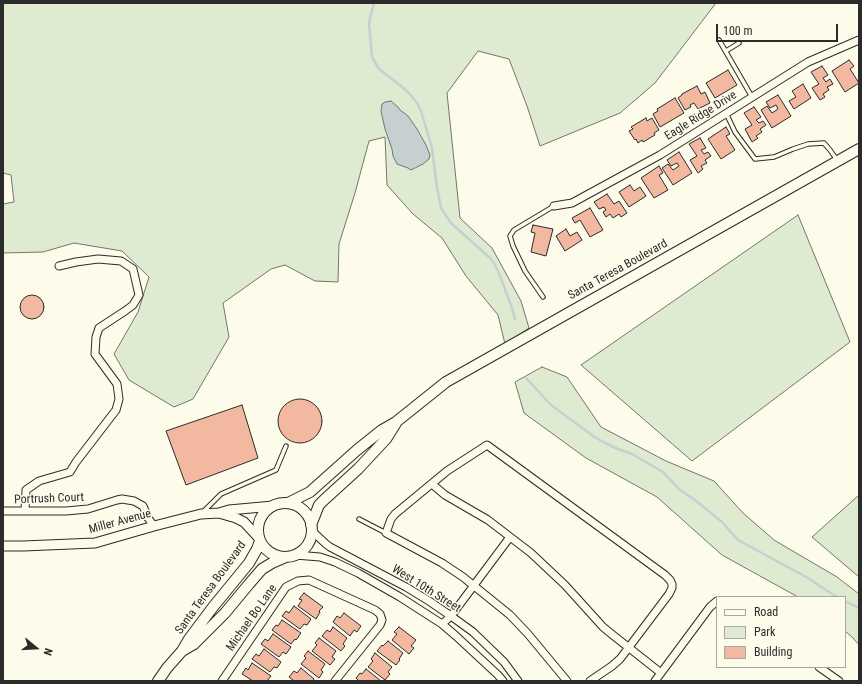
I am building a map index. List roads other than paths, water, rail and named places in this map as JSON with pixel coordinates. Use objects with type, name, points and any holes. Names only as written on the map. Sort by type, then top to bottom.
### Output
[{"type":"main road","name":"Santa Teresa Boulevard","points":[[288,503],[310,492],[357,450],[382,430],[396,422],[446,382],[859,149]]},
{"type":"main road","name":"Santa Teresa Boulevard","points":[[311,527],[319,505],[358,469],[386,439],[396,422]]},
{"type":"main road","points":[[288,503],[301,509],[307,516],[311,527],[311,535],[304,549],[291,556],[277,556],[266,549],[259,539],[258,529],[264,513],[273,506],[288,503]]},
{"type":"main road","name":"Santa Teresa Boulevard","points":[[158,681],[251,559],[257,549],[259,539]]},
{"type":"main road","name":"Santa Teresa Boulevard","points":[[182,651],[194,644],[220,618],[262,569],[272,563],[291,556]]},
{"type":"street","name":"Eagle Ridge Drive","points":[[554,206],[572,203],[660,155],[808,62],[859,40]]},
{"type":"street","points":[[25,511],[26,490],[39,481],[70,472],[116,410],[119,399],[118,384],[95,354],[96,337],[99,328],[126,311],[133,305],[138,295],[133,269],[121,261],[98,259],[59,266]]},
{"type":"street","points":[[566,681],[528,634],[510,615],[442,563],[386,533],[391,519],[395,514],[447,471],[487,445],[665,575],[672,584],[669,594],[620,659],[590,681]]},
{"type":"street","points":[[432,484],[440,491],[488,520],[543,564],[565,585],[603,627],[661,673]]},
{"type":"street","name":"Portrush Court","points":[[3,511],[88,509],[122,499],[134,501],[143,506],[148,518],[154,526]]},
{"type":"street","name":"Miller Avenue","points":[[219,514],[229,510],[273,506]]},
{"type":"street","name":"Miller Avenue","points":[[3,546],[95,544],[200,514],[219,514],[236,518],[244,522],[259,539]]},
{"type":"street","name":"West 10th Street","points":[[311,527],[330,547],[406,587],[429,601],[473,632],[504,662],[518,681]]},
{"type":"street","points":[[442,624],[451,616],[510,537]]},
{"type":"street","name":"West 10th Street","points":[[291,556],[320,557],[335,562],[400,597],[442,624],[503,681]]},
{"type":"street","name":"Michael Bo Lane","points":[[222,681],[286,587],[298,581],[309,580],[375,610],[380,614],[382,620],[380,625],[335,681]]},
{"type":"street","points":[[655,681],[710,607],[716,602]]},
{"type":"street","points":[[820,668],[839,681]]},
{"type":"lane","points":[[719,40],[752,97]]},
{"type":"lane","points":[[726,51],[739,43]]},
{"type":"lane","points":[[726,113],[736,132],[755,159],[774,157],[808,144],[824,143],[837,161]]},
{"type":"lane","points":[[543,297],[525,271],[510,236],[514,230],[554,206]]},
{"type":"lane","points":[[200,514],[221,494],[276,470],[286,446]]},
{"type":"lane","points":[[359,519],[386,533]]},
{"type":"waterway","points":[[374,3],[369,24],[372,57],[379,69],[409,93],[417,103],[421,111],[432,148],[441,208],[451,223],[494,263],[515,319]]},
{"type":"waterway","points":[[526,378],[551,405],[593,436],[605,443],[632,454],[663,472],[680,490],[722,522],[738,540],[808,578],[836,596]]},
{"type":"waterway","points":[[846,602],[859,608]]}]
